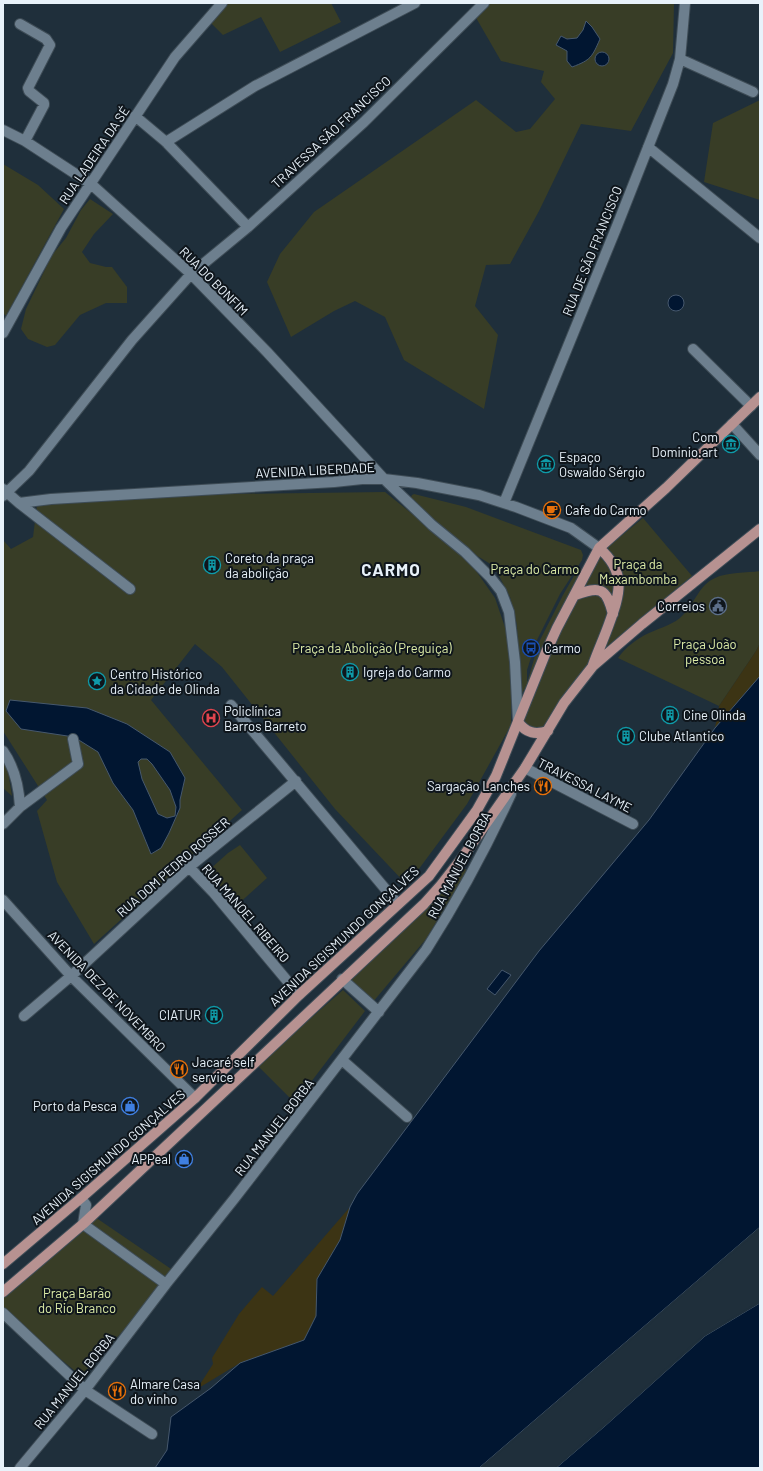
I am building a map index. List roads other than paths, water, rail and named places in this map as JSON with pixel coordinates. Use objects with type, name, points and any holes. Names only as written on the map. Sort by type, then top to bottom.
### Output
[{"type":"main road","points":[[593,666],[613,614],[619,592],[619,582],[612,562],[599,548],[666,488],[760,398]]},
{"type":"main road","points":[[3,1292],[83,1224],[342,979],[424,904],[441,885],[516,781],[564,703],[593,666],[642,624],[760,529]]},
{"type":"main road","name":"AVENIDA SIGISMUNDO GONÇALVES","points":[[3,1264],[82,1198],[195,1098],[299,995],[429,876],[477,810],[496,776],[546,652],[599,548]]},
{"type":"main road","points":[[575,595],[589,590],[603,592],[607,595],[613,614]]},
{"type":"main road","points":[[518,722],[526,731],[541,733],[548,731]]},
{"type":"street","name":"RUA LADEIRA DA SÉ","points":[[5,326],[61,228],[135,116],[175,57],[222,3]]},
{"type":"street","points":[[166,142],[255,86],[415,3]]},
{"type":"street","name":"TRAVESSA SÃO FRANCISCO","points":[[4,493],[29,471],[132,340],[191,274],[248,227],[364,122],[484,3]]},
{"type":"street","name":"RUA DE SÃO FRANCISCO","points":[[504,503],[673,84],[680,59],[685,3]]},
{"type":"street","points":[[20,24],[46,39],[50,45],[28,88],[29,91],[43,102],[44,105],[25,141]]},
{"type":"street","points":[[680,59],[753,92]]},
{"type":"street","points":[[135,116],[166,142],[248,227]]},
{"type":"street","name":"RUA DO BONFIM","points":[[3,130],[25,141],[91,184],[191,274],[384,479]]},
{"type":"street","points":[[648,147],[760,238]]},
{"type":"street","points":[[694,349],[751,406]]},
{"type":"street","points":[[732,424],[760,455]]},
{"type":"street","name":"AVENIDA LIBERDADE","points":[[18,503],[66,498],[362,479],[384,479],[417,483],[479,495],[504,503],[571,528],[599,548]]},
{"type":"street","points":[[384,479],[432,526],[465,552],[490,577],[501,591],[509,612],[514,643],[518,722]]},
{"type":"street","points":[[4,493],[130,589]]},
{"type":"street","points":[[231,705],[398,904]]},
{"type":"street","points":[[3,824],[20,807],[78,764],[73,739]]},
{"type":"street","points":[[3,751],[10,761],[16,778],[20,807]]},
{"type":"street","name":"TRAVESSA LAYME","points":[[525,768],[633,824]]},
{"type":"street","name":"RUA DOM PEDRO ROSSER","points":[[24,1016],[71,976],[189,866],[296,781]]},
{"type":"street","name":"RUA MANUEL BORBA","points":[[20,1468],[85,1390],[426,950],[452,909],[496,826],[516,781]]},
{"type":"street","name":"RUA MANOEL RIBEIRO","points":[[189,866],[213,892],[299,995]]},
{"type":"street","name":"AVENIDA DEZ DE NOVEMBRO","points":[[3,900],[71,976],[195,1098]]},
{"type":"street","points":[[342,979],[379,1012]]},
{"type":"street","points":[[342,1060],[407,1117]]},
{"type":"street","points":[[82,1198],[86,1205],[83,1224],[166,1284]]},
{"type":"street","points":[[3,1313],[85,1390],[152,1434]]},
{"type":"water","points":[[586,21],[600,39],[595,50],[587,60],[572,67],[567,61],[567,51],[556,45],[561,36],[567,39],[577,38],[583,30]]},
{"type":"water","points":[[602,52],[607,54],[609,59],[607,64],[602,66],[597,64],[595,59],[597,54]]},
{"type":"water","points":[[676,295],[683,300],[684,303],[679,310],[676,311],[669,306],[668,303],[673,296]]},
{"type":"water","points":[[760,676],[760,1227],[479,1468],[155,1468],[167,1450],[171,1417],[211,1388],[240,1363],[304,1340],[316,1316],[317,1279],[340,1240],[350,1207],[357,1194],[539,951],[649,820],[715,728]]},
{"type":"water","points":[[10,700],[87,708],[127,724],[170,752],[185,778],[180,800],[180,808],[161,848],[151,854],[133,810],[113,783],[98,752],[74,737],[21,729],[6,711]],"holes":[[[141,759],[147,759],[170,790],[176,807],[175,816],[167,818],[158,814],[142,779],[138,762]]]},
{"type":"water","points":[[502,970],[511,975],[495,995],[487,989]]},
{"type":"water","points":[[760,1303],[760,1468],[556,1468],[705,1336]]},
{"type":"place","name":"Com Dominio.art","points":[[731,444]]},
{"type":"place","name":"Espaço Oswaldo Sérgio","points":[[546,464]]},
{"type":"place","name":"Cafe do Carmo","points":[[552,510]]},
{"type":"place","name":"Coreto da praça da abolição","points":[[212,565]]},
{"type":"place","name":"Correios","points":[[718,606]]},
{"type":"place","name":"Carmo","points":[[531,648]]},
{"type":"place","name":"Igreja do Carmo","points":[[350,672]]},
{"type":"place","name":"Centro Histórico da Cidade de Olinda","points":[[97,681]]},
{"type":"place","name":"Cine Olinda","points":[[670,715]]},
{"type":"place","name":"Policlínica Barros Barreto","points":[[211,718]]},
{"type":"place","name":"Clube Atlantico","points":[[626,736]]},
{"type":"place","name":"Sargação Lanches","points":[[543,786]]},
{"type":"place","name":"CIATUR","points":[[214,1015]]},
{"type":"place","name":"Jacaré self service","points":[[179,1069]]},
{"type":"place","name":"Porto da Pesca","points":[[130,1106]]},
{"type":"place","name":"APPeal","points":[[184,1159]]},
{"type":"place","name":"Almare Casa do vinho","points":[[117,1391]]},
{"type":"district","name":"CARMO","points":[[391,569]]},
{"type":"park label","name":"Praça do Carmo","points":[[535,569]]},
{"type":"park label","name":"Praça da Maxambomba","points":[[638,572]]},
{"type":"park label","name":"Praça da Abolição (Preguiça)","points":[[372,648]]},
{"type":"park label","name":"Praça João pessoa","points":[[705,652]]},
{"type":"park label","name":"Praça Barão do Rio Branco","points":[[77,1300]]}]
